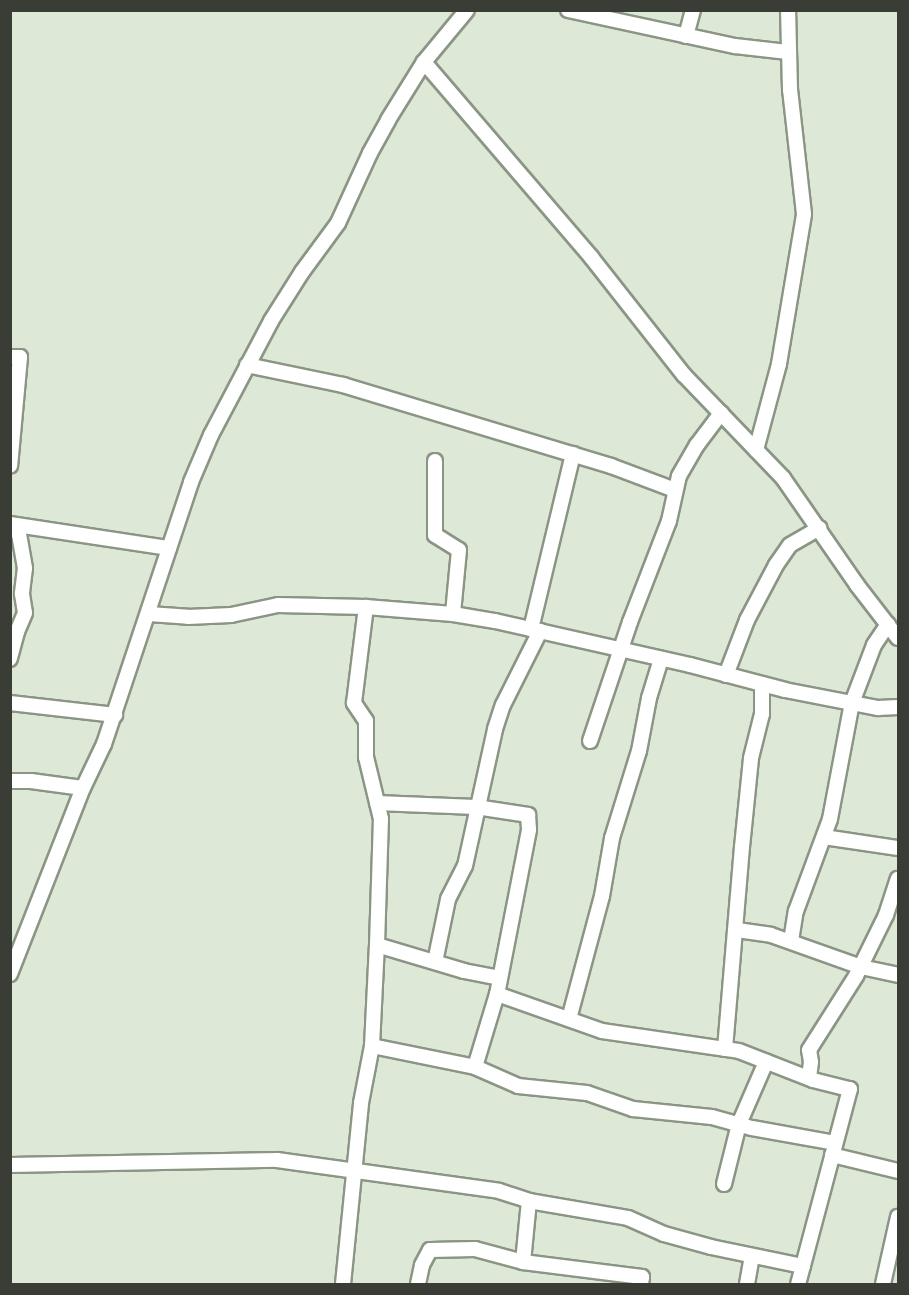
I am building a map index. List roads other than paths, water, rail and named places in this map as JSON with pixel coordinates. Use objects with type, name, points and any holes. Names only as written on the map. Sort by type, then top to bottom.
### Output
[{"type":"street","points":[[10,974],[115,715],[195,473],[247,365],[302,272],[338,223],[370,153],[424,62],[467,10]]},
{"type":"street","points":[[568,10],[735,46],[788,52]]},
{"type":"street","points":[[686,36],[693,10]]},
{"type":"street","points":[[756,450],[780,364],[804,214],[788,52],[788,10]]},
{"type":"street","points":[[424,62],[591,257],[684,375],[783,478],[857,585],[898,638]]},
{"type":"street","points":[[10,357],[20,357],[10,466]]},
{"type":"street","points":[[247,365],[343,385],[573,454],[675,490]]},
{"type":"street","points":[[590,741],[630,622],[669,521],[679,476],[697,445],[721,413]]},
{"type":"street","points":[[435,962],[448,899],[465,866],[476,807],[503,705],[535,630],[573,454]]},
{"type":"street","points":[[435,461],[435,535],[459,550],[453,614]]},
{"type":"street","points":[[10,524],[169,548]]},
{"type":"street","points":[[10,524],[19,534],[25,568],[22,594],[25,613],[16,632],[10,659]]},
{"type":"street","points":[[726,675],[747,620],[776,565],[790,545],[819,528]]},
{"type":"street","points":[[149,615],[188,617],[231,615],[278,605],[453,614],[661,658],[762,684],[852,703],[878,708],[898,707]]},
{"type":"street","points":[[343,1284],[361,1103],[372,1046],[377,945],[381,819],[366,757],[366,721],[354,703],[366,608]]},
{"type":"street","points":[[791,941],[796,911],[831,819],[852,703],[874,645],[888,624]]},
{"type":"street","points":[[569,1019],[602,896],[612,838],[639,751],[649,698],[661,658]]},
{"type":"street","points":[[725,1049],[751,758],[762,714],[762,684]]},
{"type":"street","points":[[10,704],[115,715]]},
{"type":"street","points":[[10,781],[31,781],[84,788]]},
{"type":"street","points":[[377,803],[476,807],[528,815],[529,830],[497,993],[475,1067]]},
{"type":"street","points":[[824,837],[898,848]]},
{"type":"street","points":[[809,1078],[809,1050],[861,967],[886,915],[898,879]]},
{"type":"street","points":[[737,930],[771,934],[861,967],[898,975]]},
{"type":"street","points":[[377,945],[499,978]]},
{"type":"street","points":[[497,993],[602,1031],[739,1051],[809,1078],[850,1089],[798,1284]]},
{"type":"street","points":[[372,1046],[475,1067],[518,1086],[587,1093],[633,1109],[712,1117],[833,1149],[898,1171]]},
{"type":"street","points":[[723,1184],[739,1124],[766,1062]]},
{"type":"street","points":[[10,1165],[277,1160],[355,1173],[499,1191],[529,1201],[628,1218],[664,1234],[752,1257],[803,1266]]},
{"type":"street","points":[[523,1262],[529,1201]]},
{"type":"street","points":[[883,1284],[898,1217]]},
{"type":"street","points":[[418,1284],[422,1264],[430,1250],[475,1249],[523,1262],[642,1277],[641,1284]]},
{"type":"street","points":[[747,1284],[752,1257]]}]
